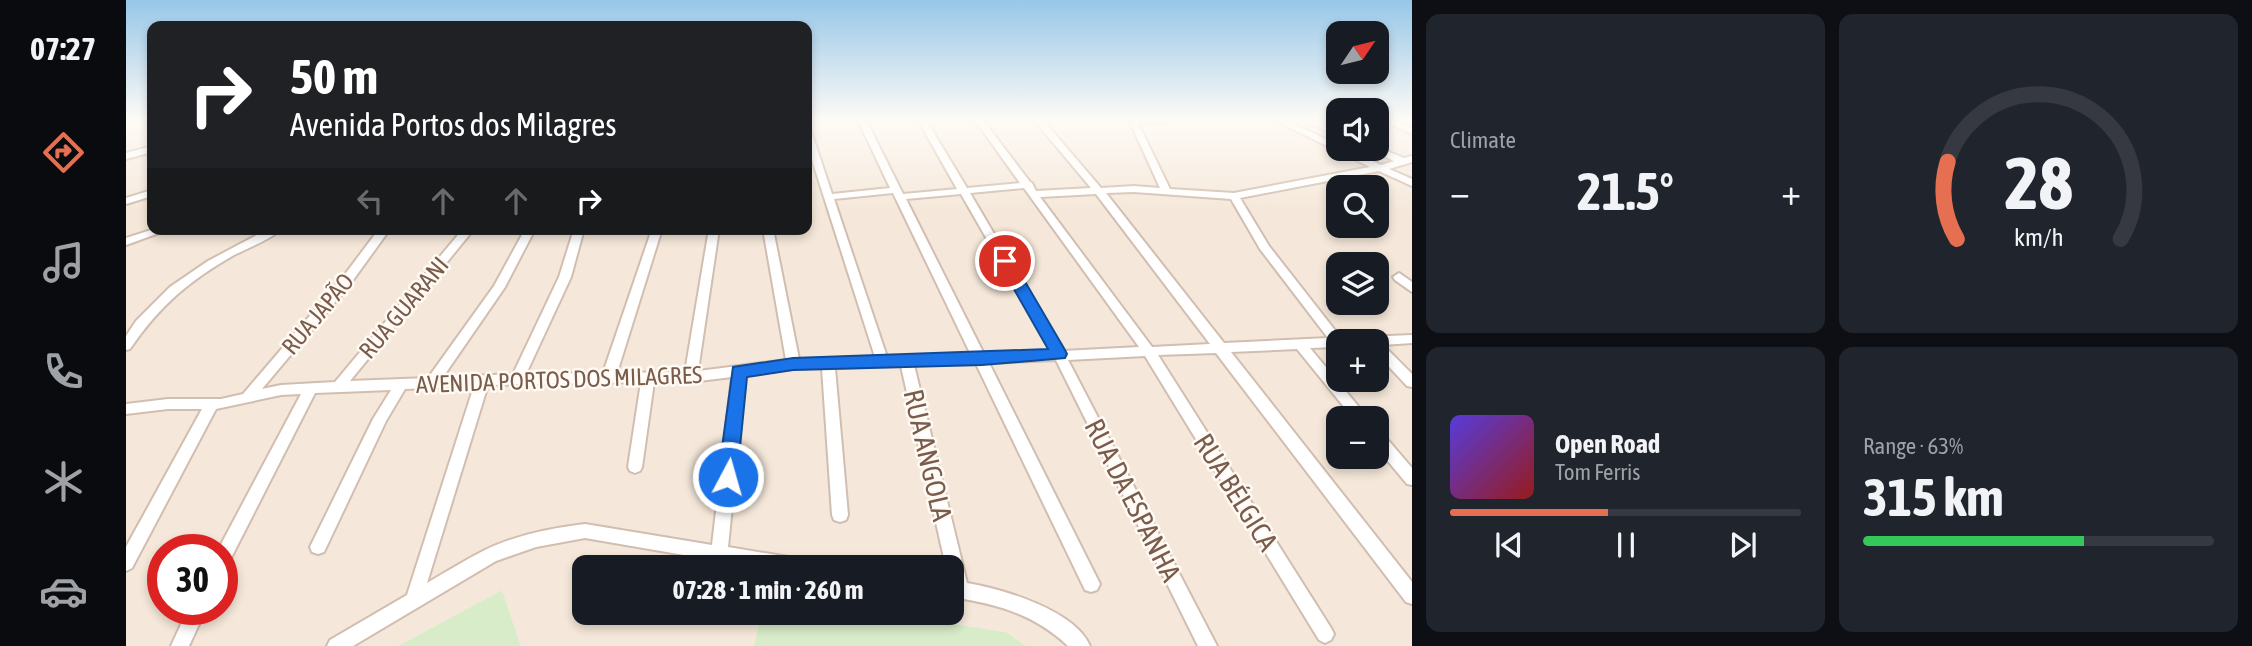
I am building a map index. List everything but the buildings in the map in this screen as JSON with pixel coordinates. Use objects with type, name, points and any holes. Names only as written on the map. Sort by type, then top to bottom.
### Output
[{"type":"street","points":[[126,156],[147,150]]},
{"type":"street","points":[[813,150],[882,360]]},
{"type":"street","points":[[877,150],[1091,584]]},
{"type":"street","name":"RUA DA ESPANHA","points":[[940,150],[1059,354],[1208,646]]},
{"type":"street","name":"RUA BÉLGICA","points":[[1002,150],[1147,349],[1325,634]]},
{"type":"street","points":[[1064,150],[1098,190],[1412,596]]},
{"type":"street","points":[[1148,150],[1165,189]]},
{"type":"street","points":[[1389,154],[1408,160]]},
{"type":"street","points":[[828,198],[965,191],[1165,189],[1234,196],[1381,168],[1408,160]]},
{"type":"street","points":[[1366,161],[1412,183]]},
{"type":"street","points":[[126,201],[147,195]]},
{"type":"street","points":[[1234,196],[1264,247],[1328,329]]},
{"type":"street","points":[[126,242],[147,235]]},
{"type":"street","points":[[126,346],[145,318],[180,283],[240,246],[264,235]]},
{"type":"street","name":"RUA JAPÃO","points":[[248,397],[347,280],[381,235]]},
{"type":"street","name":"RUA GUARANI","points":[[338,387],[464,235]]},
{"type":"street","points":[[431,384],[499,287],[527,235]]},
{"type":"street","points":[[517,379],[565,277],[577,235]]},
{"type":"street","points":[[608,379],[654,235]]},
{"type":"street","points":[[691,377],[713,235]]},
{"type":"street","points":[[769,235],[793,364]]},
{"type":"street","points":[[1399,277],[1412,288]]},
{"type":"street","name":"AVENIDA PORTOS DOS MILAGRES","points":[[1389,341],[1412,339]]},
{"type":"street","name":"AVENIDA PORTOS DOS MILAGRES","points":[[127,410],[168,404],[211,405],[311,388],[517,379],[691,377],[793,364],[982,359],[1326,342]]},
{"type":"street","points":[[1299,343],[1352,406]]},
{"type":"street","points":[[1389,358],[1412,382]]},
{"type":"street","name":"RUA ANGOLA","points":[[906,360],[949,555]]},
{"type":"street","points":[[828,363],[840,515]]},
{"type":"street","points":[[336,646],[414,598],[514,545],[559,534],[584,531],[719,555],[739,372]]},
{"type":"street","points":[[635,467],[648,377]]},
{"type":"street","points":[[414,598],[482,382]]},
{"type":"street","points":[[318,547],[380,419],[400,386]]},
{"type":"street","points":[[235,534],[311,388]]},
{"type":"street","points":[[126,563],[211,405]]},
{"type":"street","points":[[1389,451],[1412,479]]},
{"type":"street","points":[[964,590],[1007,598],[1032,608],[1055,622],[1081,646]]},
{"type":"street","points":[[180,646],[190,625]]},
{"type":"shaded area","points":[[126,150],[147,150],[147,235],[812,235],[812,150],[1326,150],[1326,161],[1389,161],[1389,150],[1412,150],[1412,646],[1026,646],[1006,632],[961,625],[964,625],[964,555],[572,555],[572,625],[758,625],[754,646],[521,646],[502,590],[398,646],[126,646]]},
{"type":"green space","points":[[502,590],[521,646],[398,646]]},
{"type":"green space","points":[[758,625],[961,625],[1006,632],[1026,646],[754,646]]},
{"type":"route","points":[[728,477],[739,372],[793,364],[982,359],[1059,354],[1005,261]]}]
